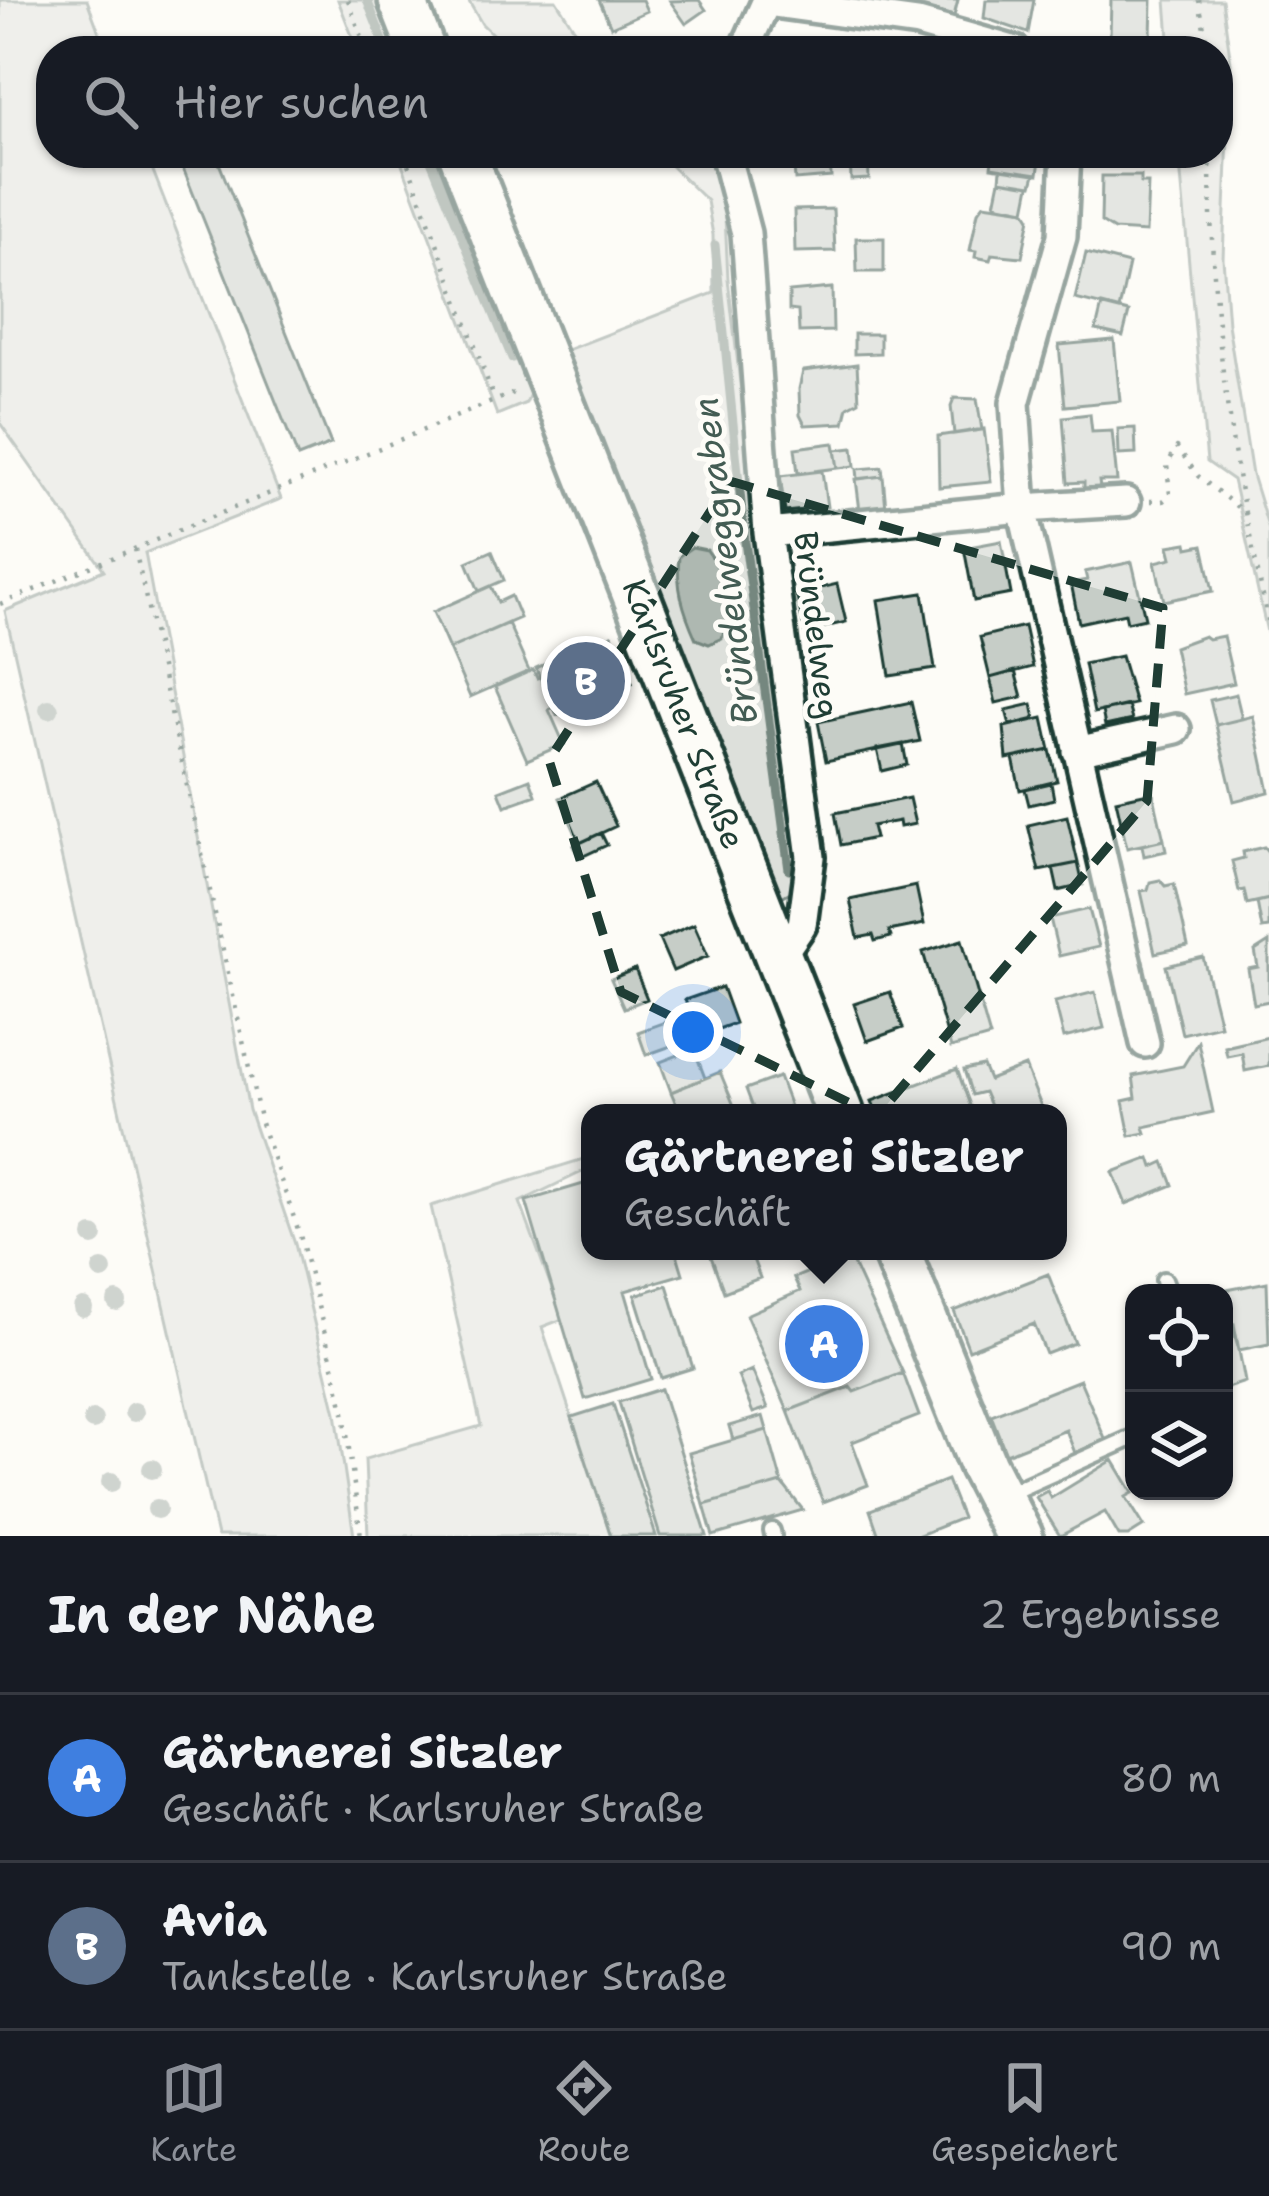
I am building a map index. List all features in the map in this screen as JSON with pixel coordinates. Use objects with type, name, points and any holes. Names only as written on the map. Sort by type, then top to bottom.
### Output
[{"type":"main road","points":[[402,0],[416,36]]},
{"type":"main road","name":"Karlsruher Straße","points":[[468,168],[837,1104]]},
{"type":"main road","points":[[900,1260],[982,1466],[1009,1517]]},
{"type":"street","points":[[750,36],[766,1],[918,23],[964,36]]},
{"type":"street","name":"Bründelweg","points":[[728,168],[746,233],[768,532],[811,857],[802,925],[780,957]]},
{"type":"street","points":[[1065,168],[1061,236],[1015,404],[1022,508],[1145,1043]]},
{"type":"street","points":[[768,532],[1126,502]]},
{"type":"street","points":[[1077,751],[1176,730]]},
{"type":"lane","points":[[1009,1517],[1125,1443]]},
{"type":"path","points":[[348,0],[361,36]]},
{"type":"path","points":[[1199,0],[1205,36]]},
{"type":"path","points":[[0,604],[457,418],[494,398],[410,168]]},
{"type":"path","points":[[1210,168],[1217,344],[1269,623]]},
{"type":"path","points":[[1126,502],[1170,495],[1167,465],[1177,447],[1198,476],[1245,512]]},
{"type":"path","points":[[135,549],[261,1123],[300,1235],[343,1405],[361,1536]]},
{"type":"highlighted area","points":[[730,481],[1163,608],[1147,801],[877,1116],[621,992],[549,760]]},
{"type":"shaded area","points":[[0,0],[87,0],[100,36],[36,36],[36,168],[152,168],[281,499],[145,553],[249,1110],[295,1244],[336,1413],[354,1536],[217,1536],[5,611],[104,570],[0,423]]},
{"type":"shaded area","points":[[338,0],[390,0],[405,36],[352,36]]},
{"type":"shaded area","points":[[468,0],[556,0],[579,36],[494,36]]},
{"type":"shaded area","points":[[1166,0],[1222,0],[1227,36],[1169,36]]},
{"type":"shaded area","points":[[404,168],[459,168],[539,373],[526,403],[497,415]]},
{"type":"shaded area","points":[[673,168],[720,168],[723,175],[728,279],[797,876],[797,888],[780,898],[770,885],[564,351],[714,293],[707,201]]},
{"type":"shaded area","points":[[1180,168],[1227,168],[1223,258],[1228,324],[1252,475],[1269,530],[1269,641],[1233,480],[1207,462]]},
{"type":"shaded area","points":[[692,547],[707,550],[726,592],[726,627],[722,638],[709,644],[696,639],[680,588],[679,556]]},
{"type":"shaded area","points":[[581,1160],[581,1172],[520,1202],[563,1319],[542,1327],[611,1536],[368,1536],[365,1459],[481,1426],[431,1206]]},
{"type":"building","points":[[599,0],[642,0],[647,11],[611,27]]},
{"type":"building","points":[[699,0],[706,10],[686,24],[670,1]]},
{"type":"building","points":[[915,0],[958,0],[954,16],[914,6]]},
{"type":"building","points":[[986,0],[1034,0],[1028,33],[984,18]]},
{"type":"building","points":[[1111,0],[1152,0],[1151,36],[1110,36]]},
{"type":"building","points":[[183,168],[221,168],[331,444],[298,457]]},
{"type":"building","points":[[794,168],[831,168],[831,177],[795,180]]},
{"type":"building","points":[[851,168],[869,168],[869,179],[851,180]]},
{"type":"building","points":[[998,168],[1039,168],[1038,174]]},
{"type":"building","points":[[1001,169],[1035,174],[1032,185],[1000,180]]},
{"type":"building","points":[[1102,176],[1141,176],[1141,183],[1148,183],[1146,232],[1114,230],[1101,222]]},
{"type":"building","points":[[1000,180],[1030,185],[1025,210],[995,204]]},
{"type":"building","points":[[984,204],[1025,210],[1030,218],[1022,257],[975,257],[976,251],[970,250]]},
{"type":"building","points":[[833,209],[835,251],[795,252],[794,210]]},
{"type":"building","points":[[856,238],[884,238],[884,272],[857,272]]},
{"type":"building","points":[[1086,253],[1129,264],[1119,310],[1075,299]]},
{"type":"building","points":[[832,288],[833,331],[799,332],[798,311],[789,310],[789,292]]},
{"type":"building","points":[[1102,305],[1129,312],[1123,336],[1096,330]]},
{"type":"building","points":[[854,334],[880,334],[880,353],[854,354]]},
{"type":"building","points":[[1114,340],[1120,401],[1065,406],[1059,345]]},
{"type":"building","points":[[857,364],[859,401],[848,407],[844,423],[805,425],[799,389],[803,371]]},
{"type":"building","points":[[954,398],[977,399],[982,430],[954,434]]},
{"type":"building","points":[[1090,414],[1092,432],[1112,431],[1117,481],[1099,481],[1100,488],[1084,489],[1084,482],[1068,483],[1063,417]]},
{"type":"building","points":[[1135,428],[1136,454],[1119,455],[1118,429]]},
{"type":"building","points":[[984,429],[991,482],[939,487],[938,436]]},
{"type":"building","points":[[834,443],[838,468],[798,473],[795,448]]},
{"type":"building","points":[[853,448],[855,466],[838,468],[835,450]]},
{"type":"building","points":[[882,467],[883,476],[858,479],[857,469]]},
{"type":"building","points":[[822,471],[827,507],[820,508],[821,515],[805,517],[805,510],[785,512],[780,476]]},
{"type":"building","points":[[883,476],[886,508],[860,511],[856,479]]},
{"type":"building","points":[[1001,541],[1011,594],[974,601],[964,548]]},
{"type":"building","points":[[1187,543],[1188,548],[1203,545],[1213,591],[1164,601],[1155,562],[1172,558],[1169,546]]},
{"type":"building","points":[[492,551],[504,580],[479,591],[467,562]]},
{"type":"building","points":[[1132,562],[1145,618],[1127,622],[1125,613],[1079,623],[1071,583],[1087,580],[1085,572]]},
{"type":"building","points":[[837,584],[846,622],[805,632],[796,594]]},
{"type":"building","points":[[491,586],[498,602],[511,596],[520,618],[449,649],[433,612]]},
{"type":"building","points":[[923,593],[935,669],[890,676],[878,600]]},
{"type":"building","points":[[508,623],[529,671],[470,697],[449,649]]},
{"type":"building","points":[[1024,626],[1033,667],[990,678],[980,637]]},
{"type":"building","points":[[612,635],[632,683],[557,715],[536,668]]},
{"type":"building","points":[[1204,636],[1223,636],[1234,683],[1184,694],[1174,647]]},
{"type":"building","points":[[1121,656],[1135,704],[1094,713],[1084,664]]},
{"type":"building","points":[[533,670],[553,707],[549,710],[564,744],[527,760],[495,687]]},
{"type":"building","points":[[1015,671],[1022,697],[996,703],[990,678]]},
{"type":"building","points":[[1236,694],[1242,719],[1216,725],[1210,700]]},
{"type":"building","points":[[911,702],[920,741],[826,761],[818,722]]},
{"type":"building","points":[[1032,704],[1035,719],[1010,725],[1006,710]]},
{"type":"building","points":[[1128,705],[1132,720],[1105,726],[1102,711]]},
{"type":"building","points":[[1253,716],[1269,792],[1234,801],[1216,725]]},
{"type":"building","points":[[1043,718],[1050,750],[1007,759],[1004,727]]},
{"type":"building","points":[[903,744],[907,765],[882,771],[877,749]]},
{"type":"building","points":[[1050,750],[1057,781],[1020,790],[1013,758]]},
{"type":"building","points":[[530,779],[536,795],[505,806],[499,791]]},
{"type":"building","points":[[596,782],[616,826],[580,843],[560,798]]},
{"type":"building","points":[[1051,783],[1054,799],[1029,805],[1025,789]]},
{"type":"building","points":[[1153,792],[1164,840],[1127,848],[1116,800]]},
{"type":"building","points":[[909,798],[915,824],[900,827],[899,821],[872,826],[875,838],[841,845],[835,813]]},
{"type":"building","points":[[1067,816],[1078,863],[1039,871],[1028,825]]},
{"type":"building","points":[[601,833],[607,845],[579,858],[573,846]]},
{"type":"building","points":[[1164,840],[1166,851],[1144,856],[1142,845]]},
{"type":"building","points":[[1264,847],[1269,853],[1269,899],[1247,904],[1232,861],[1244,858],[1243,852]]},
{"type":"building","points":[[1078,863],[1083,885],[1058,891],[1053,868]]},
{"type":"building","points":[[1160,880],[1165,886],[1174,884],[1188,946],[1155,953],[1141,891]]},
{"type":"building","points":[[916,886],[924,924],[889,931],[891,937],[875,941],[873,935],[858,938],[850,900]]},
{"type":"building","points":[[1269,899],[1269,928],[1262,929],[1257,902]]},
{"type":"building","points":[[1089,909],[1099,947],[1059,956],[1050,918]]},
{"type":"building","points":[[694,924],[708,956],[673,971],[659,939]]},
{"type":"building","points":[[962,940],[990,1037],[951,1048],[923,952]]},
{"type":"building","points":[[1269,942],[1269,1001],[1254,1004],[1248,969],[1258,967],[1255,951]]},
{"type":"building","points":[[1203,957],[1220,1025],[1182,1034],[1166,966]]},
{"type":"building","points":[[635,969],[647,999],[624,1008],[611,979]]},
{"type":"building","points":[[722,987],[735,1023],[646,1055],[638,1032],[690,1013],[685,1000]]},
{"type":"building","points":[[890,992],[903,1028],[867,1041],[854,1004]]},
{"type":"building","points":[[1095,992],[1104,1028],[1064,1038],[1055,1002]]},
{"type":"building","points":[[1269,1037],[1269,1066],[1245,1071],[1242,1053],[1227,1056],[1225,1047]]},
{"type":"building","points":[[1198,1042],[1213,1112],[1144,1127],[1146,1133],[1130,1136],[1123,1101],[1136,1098],[1133,1076],[1183,1066]]},
{"type":"building","points":[[694,1049],[705,1078],[671,1092],[660,1062]]},
{"type":"building","points":[[983,1066],[989,1080],[1025,1066],[1040,1104],[989,1104],[984,1092],[972,1095],[964,1070]]},
{"type":"building","points":[[957,1069],[970,1104],[873,1104]]},
{"type":"building","points":[[720,1072],[733,1104],[676,1104],[671,1092]]},
{"type":"building","points":[[779,1077],[789,1104],[752,1104],[746,1089]]},
{"type":"building","points":[[1150,1158],[1153,1167],[1164,1162],[1173,1185],[1126,1204],[1113,1172]]},
{"type":"building","points":[[581,1185],[581,1260],[679,1260],[683,1274],[625,1291],[651,1379],[585,1399],[526,1201]]},
{"type":"building","points":[[712,1260],[753,1260],[760,1278],[724,1292]]},
{"type":"building","points":[[837,1260],[851,1260],[903,1373],[788,1411],[746,1315],[800,1291],[794,1278]]},
{"type":"building","points":[[1048,1274],[1075,1343],[1046,1354],[1034,1324],[969,1350],[954,1311]]},
{"type":"building","points":[[1267,1282],[1269,1344],[1239,1350],[1233,1328],[1233,1289]]},
{"type":"building","points":[[667,1285],[693,1368],[661,1378],[635,1295]]},
{"type":"building","points":[[1233,1324],[1245,1382],[1233,1386]]},
{"type":"building","points":[[752,1370],[768,1408],[753,1413],[738,1376]]},
{"type":"building","points":[[903,1373],[919,1416],[852,1442],[868,1485],[823,1502],[788,1411]]},
{"type":"building","points":[[1080,1380],[1105,1439],[1075,1453],[1066,1430],[1006,1454],[991,1415]]},
{"type":"building","points":[[661,1389],[707,1536],[660,1536],[619,1402]]},
{"type":"building","points":[[613,1404],[656,1536],[611,1536],[572,1417]]},
{"type":"building","points":[[763,1416],[767,1430],[733,1440],[729,1426]]},
{"type":"building","points":[[767,1430],[782,1483],[704,1505],[689,1453]]},
{"type":"building","points":[[1113,1460],[1125,1480],[1125,1500],[1144,1526],[1119,1536],[1105,1512],[1060,1536],[1036,1497],[1047,1491],[1051,1498]]},
{"type":"building","points":[[947,1480],[962,1518],[917,1536],[879,1536],[870,1510]]},
{"type":"building","points":[[782,1483],[803,1510],[713,1536],[704,1505]]},
{"type":"waterway","points":[[367,0],[381,36]]},
{"type":"waterway","points":[[434,168],[512,358]]},
{"type":"waterway","name":"Bründelweggraben","points":[[715,245],[745,542],[789,870]]},
{"type":"place","name":"Avia","points":[[586,681]]},
{"type":"place","name":"Gärtnerei Sitzler","points":[[824,1344]]}]
